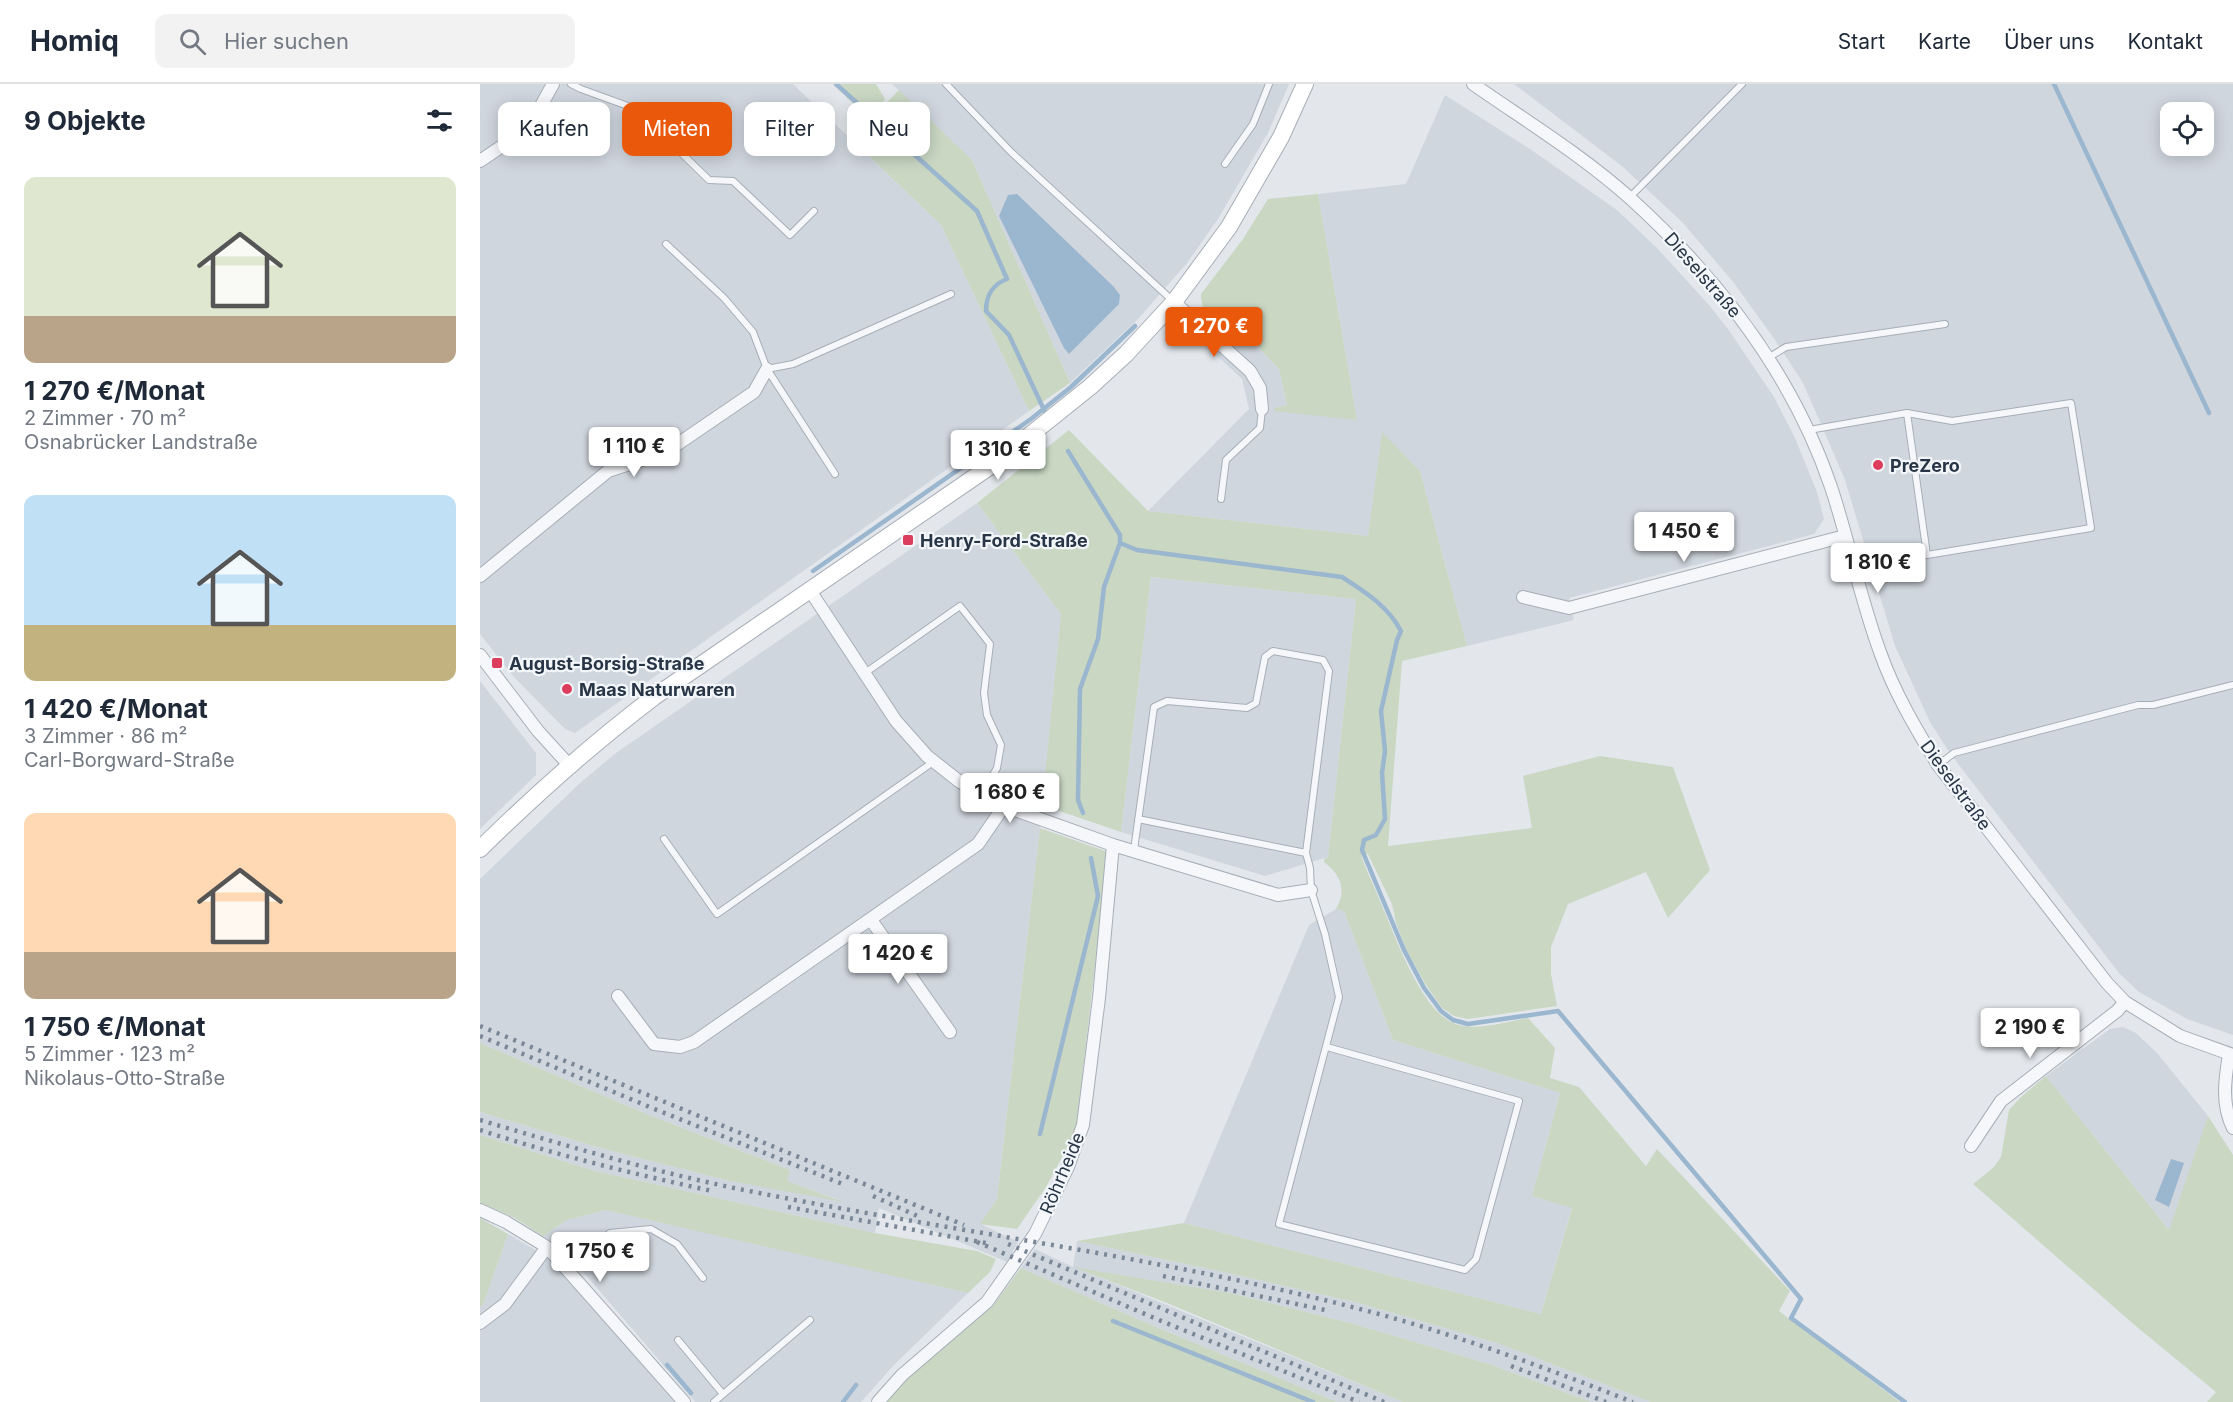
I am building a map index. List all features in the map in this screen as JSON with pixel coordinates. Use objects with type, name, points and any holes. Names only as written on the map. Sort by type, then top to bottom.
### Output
[{"type":"street","points":[[480,161],[514,138],[532,122],[553,84]]},
{"type":"street","points":[[480,849],[603,735],[809,589],[995,463],[1090,387],[1126,354],[1174,302],[1229,227],[1281,137],[1305,84]]},
{"type":"street","name":"Dieselstraße","points":[[1473,84],[1582,160],[1630,198],[1697,264],[1742,318],[1788,389],[1809,430],[1831,487],[1880,652],[1907,712],[1938,765],[2107,983],[2125,1002],[2180,1036],[2231,1054]]},
{"type":"street","points":[[1174,302],[1250,371],[1260,388],[1263,409]]},
{"type":"street","points":[[480,576],[608,471],[666,452],[754,392],[767,369]]},
{"type":"street","points":[[1522,597],[1569,608],[1845,536]]},
{"type":"street","points":[[809,589],[896,721],[934,762],[960,782],[1004,806],[1113,845],[1278,895],[1311,890]]},
{"type":"street","points":[[480,655],[538,731],[569,765]]},
{"type":"street","points":[[618,996],[654,1044],[680,1047],[694,1042],[978,844],[1004,806]]},
{"type":"street","name":"Röhrheide","points":[[878,1402],[902,1375],[987,1302],[1035,1234],[1068,1167],[1083,1125],[1100,998],[1113,845]]},
{"type":"street","points":[[871,920],[950,1032]]},
{"type":"street","points":[[1971,1146],[2001,1101],[2117,1011],[2125,1002]]},
{"type":"street","points":[[2231,1054],[2224,1089],[2233,1128]]},
{"type":"street","points":[[480,1210],[506,1222],[547,1247],[684,1402]]},
{"type":"street","points":[[480,1323],[506,1304],[547,1247]]},
{"type":"lane","points":[[571,84],[622,104]]},
{"type":"lane","points":[[946,84],[1011,152],[1174,302]]},
{"type":"lane","points":[[1225,164],[1253,124],[1269,84]]},
{"type":"lane","points":[[1630,198],[1742,84]]},
{"type":"lane","points":[[685,156],[709,180],[733,181],[790,235],[814,211]]},
{"type":"lane","points":[[666,244],[724,298],[753,332],[767,369],[835,474]]},
{"type":"lane","points":[[767,369],[793,364],[951,294]]},
{"type":"lane","points":[[1768,358],[1786,348],[1945,324]]},
{"type":"lane","points":[[1809,430],[1907,413],[1952,421],[2071,404],[2091,528],[1927,555],[1907,413]]},
{"type":"lane","points":[[1221,499],[1226,460],[1260,428],[1263,409]]},
{"type":"lane","points":[[864,673],[960,606],[990,644],[984,693],[987,716],[1001,745],[997,768],[982,794]]},
{"type":"lane","points":[[1134,850],[1154,707],[1167,701],[1247,708],[1256,703],[1264,657],[1273,651],[1323,660],[1329,671],[1305,853],[1310,868],[1311,890],[1325,934],[1339,997],[1279,1224],[1465,1270],[1476,1259],[1519,1101],[1327,1047]]},
{"type":"lane","points":[[1938,765],[1954,753],[2138,705],[2153,705],[2233,685]]},
{"type":"lane","points":[[664,839],[717,914],[934,762]]},
{"type":"lane","points":[[1138,819],[1305,853]]},
{"type":"lane","points":[[564,1265],[610,1233],[651,1229],[677,1244],[703,1278]]},
{"type":"lane","points":[[714,1402],[810,1320]]},
{"type":"lane","points":[[678,1340],[723,1394]]},
{"type":"shaded area","points":[[480,84],[793,84],[812,102],[744,102],[744,156],[835,156],[835,124],[847,135],[847,156],[869,156],[941,225],[1029,411],[575,733],[565,729],[514,677],[480,634]]},
{"type":"shaded area","points":[[892,84],[1289,84],[1268,133],[1218,219],[1187,263],[1138,319],[1070,383],[972,160],[930,120],[930,102],[911,102]]},
{"type":"shaded area","points":[[1514,84],[2233,84],[2233,1035],[2187,1019],[2139,992],[2119,973],[1949,752],[1930,722],[1895,646],[1845,480],[1803,383],[1734,283],[1683,223],[1623,167]]},
{"type":"shaded area","points":[[1445,95],[1533,151],[1617,210],[1657,248],[1709,305],[1774,397],[1795,438],[1817,492],[1824,519],[1814,534],[1569,598],[1574,620],[1467,646],[1420,471],[1382,433],[1368,536],[1148,511],[1249,409],[1242,379],[1212,351],[1236,325],[1279,369],[1287,405],[1275,408],[1357,420],[1318,194],[1406,184]]},
{"type":"shaded area","points":[[977,503],[1061,614],[1040,828],[997,1199],[981,1224],[1018,1242],[1007,1262],[879,1208],[875,1233],[595,1171],[480,1135],[480,1112],[604,1149],[730,1181],[840,1200],[786,1181],[790,1170],[649,1115],[480,1043],[480,879],[580,783],[616,753]]},
{"type":"shaded area","points":[[1151,577],[1356,599],[1328,857],[1265,876],[1121,832]]},
{"type":"shaded area","points":[[480,681],[536,753],[536,775],[480,829]]},
{"type":"shaded area","points":[[1336,909],[1344,911],[1393,1040],[1560,1093],[1532,1196],[1572,1207],[1541,1314],[1184,1223],[1309,925]]},
{"type":"shaded area","points":[[2123,1027],[2136,1033],[2158,1054],[2208,1116],[2170,1231],[2046,1076],[2110,1029]]},
{"type":"shaded area","points":[[606,1210],[968,1293],[894,1365],[861,1402],[695,1402],[560,1245],[543,1236],[567,1220]]},
{"type":"shaded area","points":[[508,1234],[544,1255],[572,1281],[676,1402],[480,1402],[480,1307],[483,1305]]},
{"type":"shaded area","points":[[1077,1241],[1359,1303],[1497,1343],[1651,1402],[1591,1402],[1489,1364],[1354,1324],[1230,1293],[1077,1268],[1403,1402],[1337,1402],[1021,1268],[1035,1249],[1073,1267]]},
{"type":"green space","points":[[833,84],[876,84],[885,99],[883,102],[852,102]]},
{"type":"green space","points":[[899,90],[912,102],[887,102]]},
{"type":"green space","points":[[930,120],[972,160],[1070,383],[1029,411],[941,225],[869,156],[930,156]]},
{"type":"green space","points":[[1318,194],[1357,420],[1274,411],[1274,408],[1287,405],[1279,369],[1237,325],[1226,336],[1209,317],[1201,300],[1201,294],[1243,239],[1268,199]]},
{"type":"green space","points":[[1069,430],[1148,511],[1368,536],[1382,432],[1420,471],[1467,646],[1402,661],[1388,846],[1532,828],[1523,776],[1600,756],[1673,767],[1710,870],[1668,918],[1646,872],[1568,904],[1551,947],[1551,974],[1557,1006],[1468,1019],[1454,1016],[1442,1008],[1424,982],[1406,949],[1396,923],[1392,904],[1368,854],[1361,855],[1409,968],[1428,1001],[1439,1014],[1451,1022],[1479,1027],[1528,1018],[1555,1048],[1550,1078],[1579,1087],[1646,1166],[1657,1149],[1790,1291],[1779,1311],[1900,1402],[1651,1402],[1497,1343],[1359,1303],[1077,1241],[1184,1223],[1541,1314],[1572,1208],[1532,1196],[1560,1093],[1393,1040],[1344,911],[1336,909],[1342,889],[1335,872],[1324,862],[1324,859],[1328,857],[1356,599],[1151,577],[1121,832],[1042,805],[1061,614],[977,503]]},
{"type":"green space","points":[[1040,828],[1108,852],[1076,1131],[1046,1187],[1017,1229],[980,1224],[997,1199]]},
{"type":"green space","points":[[480,1043],[649,1115],[790,1170],[787,1181],[844,1202],[730,1181],[604,1149],[480,1112]]},
{"type":"green space","points":[[2046,1076],[2169,1230],[2208,1116],[2233,1155],[2233,1402],[2207,1402],[2216,1392],[2137,1327],[1973,1184],[1993,1168],[2001,1157],[2009,1110]]},
{"type":"green space","points":[[480,1135],[595,1171],[875,1233],[977,1251],[996,1259],[990,1272],[968,1293],[606,1210],[567,1220],[543,1236],[515,1218],[480,1203]]},
{"type":"green space","points":[[480,1218],[508,1234],[483,1305],[480,1307]]},
{"type":"green space","points":[[1073,1267],[1230,1293],[1354,1324],[1489,1364],[1591,1402],[1403,1402],[1167,1303]]},
{"type":"green space","points":[[1021,1268],[1337,1402],[885,1402],[929,1358],[992,1307]]},
{"type":"water","points":[[1017,194],[1120,295],[1119,304],[1069,354],[999,216],[1008,195]]},
{"type":"water","points":[[2171,1159],[2184,1163],[2169,1207],[2155,1200]]},
{"type":"waterway","points":[[836,84],[977,211],[1007,279],[991,291],[986,311],[1009,335],[1045,412]]},
{"type":"waterway","points":[[2054,84],[2209,413]]},
{"type":"waterway","points":[[813,571],[1031,419],[1071,387],[1135,326]]},
{"type":"waterway","points":[[1068,451],[1120,535],[1120,543],[1104,587],[1098,639],[1080,689],[1078,800],[1083,813]]},
{"type":"waterway","points":[[1120,543],[1137,550],[1342,577],[1375,600],[1390,614],[1401,631],[1381,711],[1385,751],[1382,773],[1385,819],[1376,835],[1364,840],[1362,850],[1404,950],[1424,988],[1441,1011],[1453,1020],[1468,1024],[1558,1011],[1801,1299],[1791,1318],[1905,1402]]},
{"type":"waterway","points":[[1040,1134],[1098,896],[1091,858]]},
{"type":"waterway","points":[[1113,1321],[1313,1402]]},
{"type":"waterway","points":[[667,1365],[691,1393]]},
{"type":"waterway","points":[[843,1402],[856,1385]]},
{"type":"railway","points":[[480,1026],[964,1225]]},
{"type":"railway","points":[[480,1036],[845,1185]]},
{"type":"railway","points":[[480,1120],[638,1165],[734,1188],[1124,1258],[1279,1289],[1391,1317],[1461,1339],[1633,1402]]},
{"type":"railway","points":[[480,1130],[595,1164],[712,1191]]},
{"type":"railway","points":[[873,1196],[922,1218]]},
{"type":"railway","points":[[788,1207],[986,1243]]},
{"type":"railway","points":[[977,1242],[1359,1402]]},
{"type":"railway","points":[[1008,1244],[1384,1402]]},
{"type":"railway","points":[[1163,1276],[1330,1311]]},
{"type":"railway","points":[[1511,1366],[1606,1402]]},
{"type":"place","name":"PreZero","points":[[1878,465]]},
{"type":"place","name":"Henry-Ford-Straße","points":[[908,540]]},
{"type":"place","name":"August-Borsig-Straße","points":[[497,663]]},
{"type":"place","name":"Maas Naturwaren","points":[[567,689]]}]
